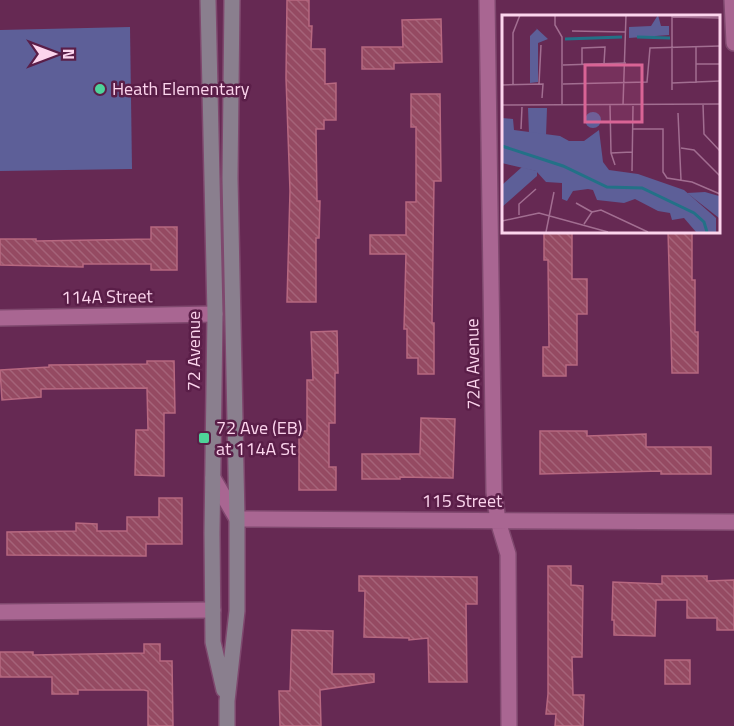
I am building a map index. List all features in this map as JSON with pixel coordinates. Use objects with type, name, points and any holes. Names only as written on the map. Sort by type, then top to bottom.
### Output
[{"type":"main road","name":"72 Avenue","points":[[208,0],[215,314],[213,642],[227,701]]},
{"type":"main road","name":"72 Avenue","points":[[227,726],[227,701],[237,611],[230,178],[232,0]]},
{"type":"street","name":"72A Avenue","points":[[487,0],[494,478],[498,521],[508,554],[509,726]]},
{"type":"street","points":[[732,0],[734,43]]},
{"type":"street","name":"114A Street","points":[[0,318],[215,314]]},
{"type":"street","points":[[213,478],[237,519]]},
{"type":"street","name":"115 Street","points":[[237,519],[734,522]]},
{"type":"street","points":[[0,612],[213,610]]},
{"type":"shaded area","points":[[130,27],[132,169],[0,171],[0,30]]},
{"type":"building","points":[[287,0],[309,0],[309,26],[312,26],[311,49],[325,49],[325,84],[336,83],[336,120],[324,120],[324,129],[316,129],[317,201],[320,201],[319,238],[316,238],[316,302],[287,302],[290,191],[286,78]]},
{"type":"building","points":[[441,19],[442,62],[394,63],[394,69],[362,69],[362,47],[403,47],[402,20]]},
{"type":"building","points":[[411,94],[440,94],[441,181],[434,181],[432,323],[434,323],[434,374],[418,374],[418,358],[407,358],[407,329],[404,329],[406,254],[370,254],[370,235],[406,235],[406,202],[416,202],[416,127],[411,127]]},
{"type":"building","points":[[151,227],[177,227],[177,270],[151,270],[151,264],[83,264],[83,267],[0,265],[0,239],[36,239],[36,241],[151,239]]},
{"type":"building","points":[[544,232],[572,232],[572,279],[587,279],[587,314],[577,314],[577,365],[566,365],[566,376],[543,376],[543,347],[549,347],[548,260],[544,260]]},
{"type":"building","points":[[668,232],[692,232],[692,280],[695,280],[698,373],[672,373]]},
{"type":"building","points":[[337,331],[338,373],[335,373],[335,423],[329,423],[329,467],[336,467],[336,490],[299,490],[299,431],[307,431],[307,380],[313,380],[311,332]]},
{"type":"building","points":[[147,361],[174,361],[175,413],[164,413],[164,476],[135,475],[136,430],[148,430],[147,388],[41,389],[41,397],[2,400],[0,370],[49,367],[49,365],[147,364]]},
{"type":"building","points":[[421,418],[455,419],[453,478],[362,479],[362,454],[420,454]]},
{"type":"building","points":[[540,431],[587,431],[587,436],[646,434],[646,447],[711,447],[711,474],[661,474],[661,471],[540,474]]},
{"type":"building","points":[[159,498],[182,498],[182,544],[146,544],[146,556],[7,555],[7,532],[76,531],[76,523],[97,524],[97,531],[127,531],[127,517],[159,517]]},
{"type":"building","points":[[548,566],[571,566],[571,585],[583,586],[582,657],[572,657],[573,695],[584,695],[583,726],[555,726],[556,714],[546,714]]},
{"type":"building","points":[[359,576],[477,577],[477,604],[466,604],[467,682],[429,682],[428,638],[409,640],[409,638],[364,637],[365,591],[359,591]]},
{"type":"building","points":[[662,576],[707,576],[707,581],[734,580],[734,630],[717,630],[717,618],[687,618],[687,600],[656,600],[655,636],[614,635],[613,582],[662,584]]},
{"type":"building","points":[[292,630],[333,631],[332,674],[374,674],[374,682],[320,690],[321,726],[280,726],[279,691],[290,691]]},
{"type":"building","points":[[144,644],[160,644],[160,661],[172,661],[173,726],[148,726],[148,691],[78,690],[78,694],[52,694],[52,677],[0,677],[0,652],[33,652],[33,655],[144,653]]},
{"type":"building","points":[[665,660],[690,660],[690,684],[665,684]]},
{"type":"place","name":"Heath Elementary","points":[[100,89]]},
{"type":"place","name":"72 Ave (EB) at 114A St","points":[[204,438]]}]
